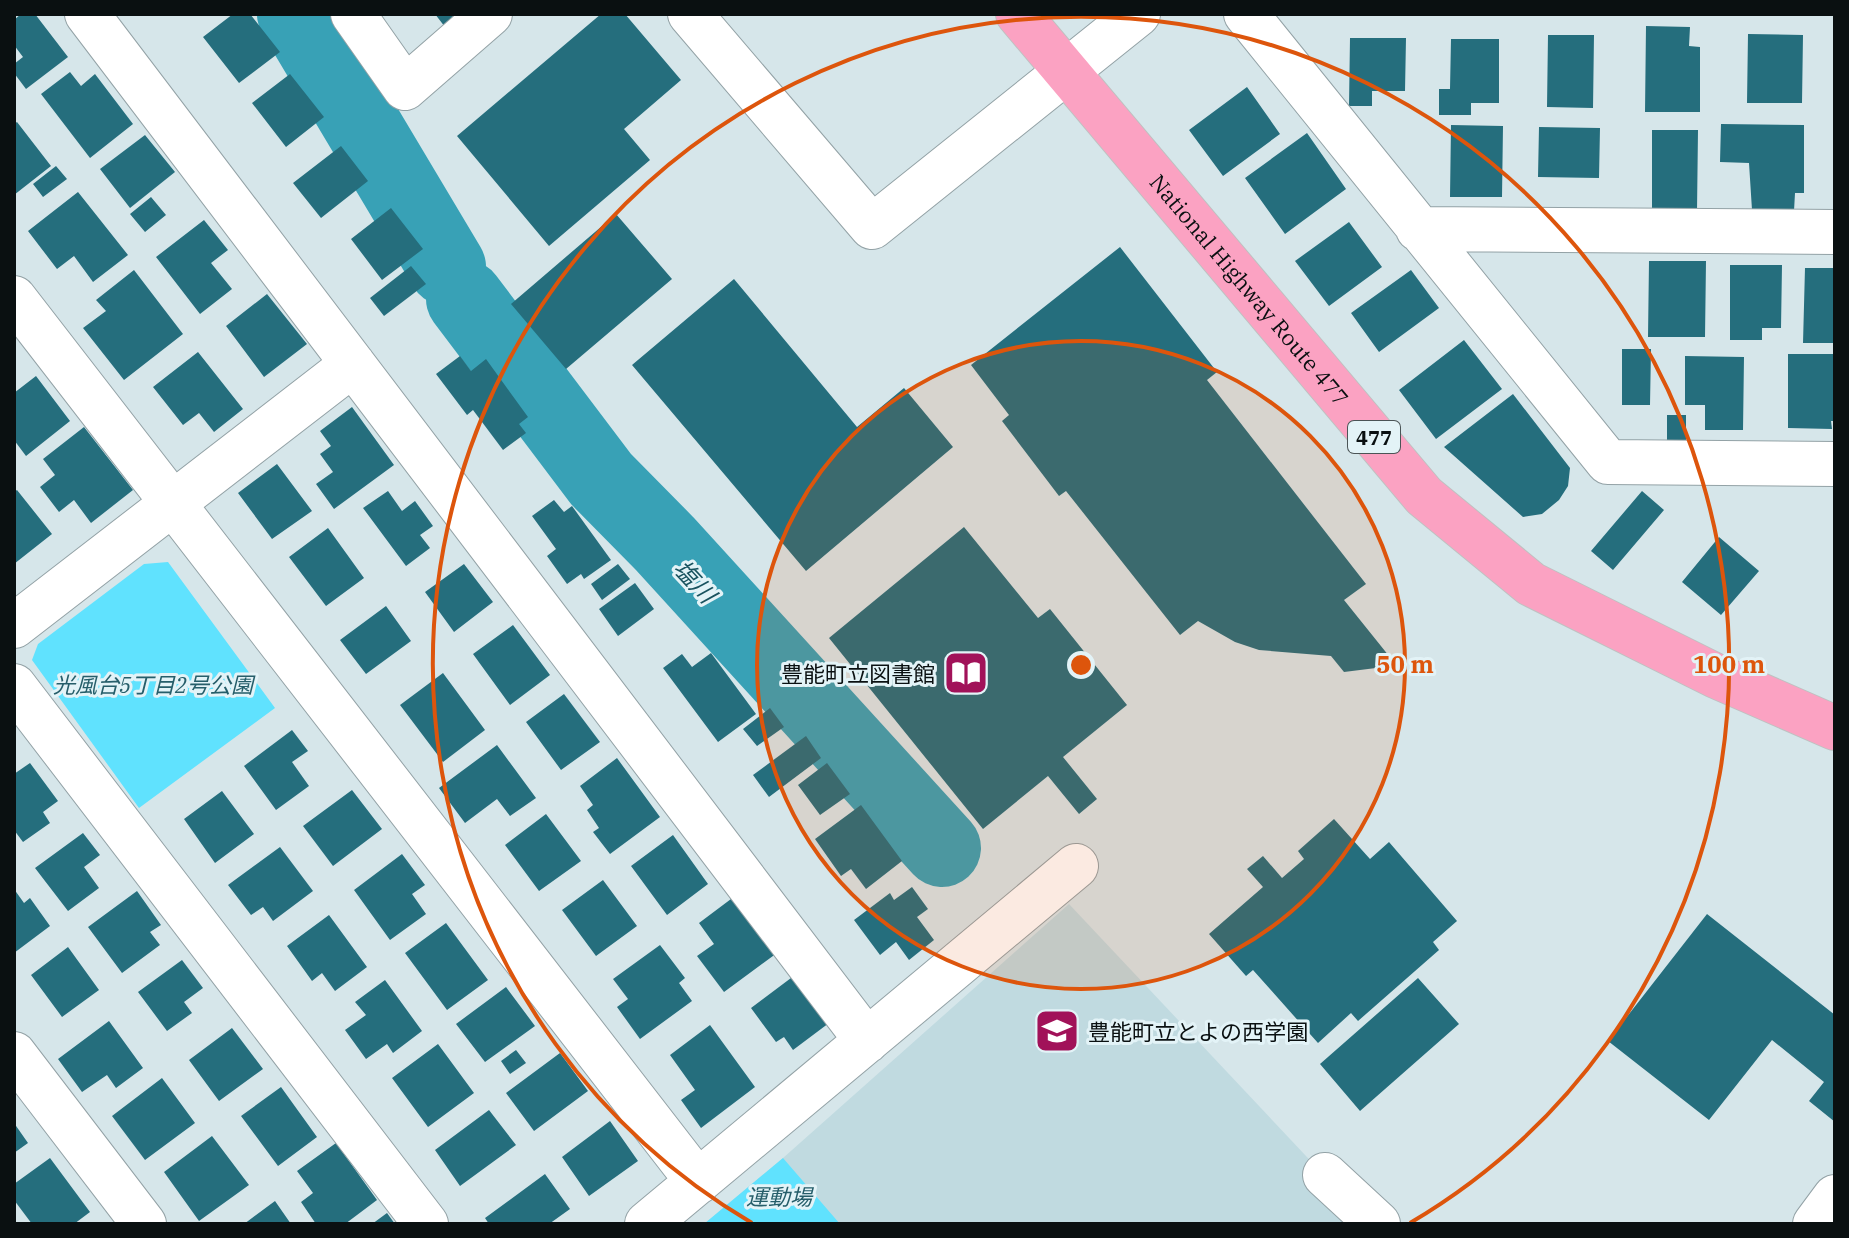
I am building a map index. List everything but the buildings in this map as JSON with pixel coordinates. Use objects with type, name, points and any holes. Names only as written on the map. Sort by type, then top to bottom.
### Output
[{"type":"highway","name":"National Highway Route 477","points":[[1018,14],[1424,496],[1531,584],[1716,676],[1835,728]]},
{"type":"street","points":[[87,14],[867,1041]]},
{"type":"street","points":[[353,14],[405,88],[490,14]]},
{"type":"street","points":[[690,14],[872,227],[1138,14]]},
{"type":"street","points":[[1246,14],[1608,462],[1835,464]]},
{"type":"street","points":[[1418,229],[1835,232]]},
{"type":"street","points":[[14,298],[698,1182]]},
{"type":"street","points":[[14,626],[353,364]]},
{"type":"street","points":[[14,686],[426,1224]]},
{"type":"street","points":[[647,1224],[1076,866]]},
{"type":"street","points":[[14,1054],[144,1224]]},
{"type":"street","points":[[1325,1175],[1378,1224]]},
{"type":"street","points":[[1815,1224],[1835,1197]]},
{"type":"shaded area","name":"豊能町立とよの西学園","points":[[1069,904],[1370,1224],[704,1224],[783,1158]]},
{"type":"green space","name":"光風台5丁目2号公園","points":[[168,562],[275,708],[139,808],[32,660],[38,644],[144,564]]},
{"type":"green space","name":"運動場","points":[[783,1158],[840,1224],[704,1224]]},
{"type":"waterway","name":"塩川","points":[[296,14],[447,267]]},
{"type":"waterway","name":"塩川","points":[[465,299],[601,479],[665,544],[942,848]]},
{"type":"place","name":"豊能町立図書館","points":[[966,673]]},
{"type":"place","name":"豊能町立とよの西学園","points":[[1057,1031]]}]
